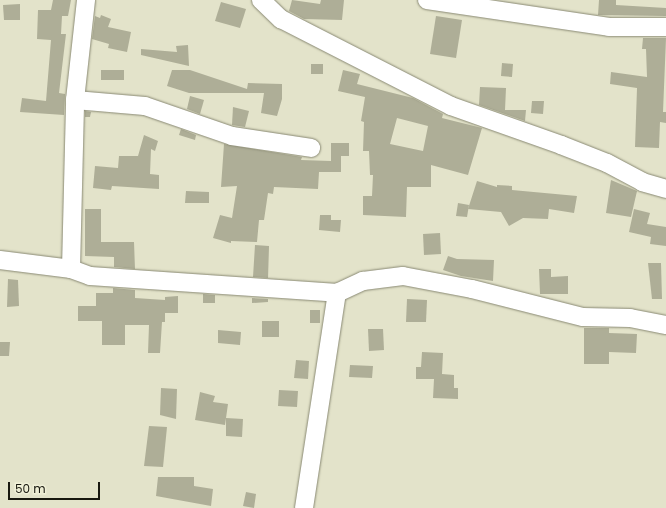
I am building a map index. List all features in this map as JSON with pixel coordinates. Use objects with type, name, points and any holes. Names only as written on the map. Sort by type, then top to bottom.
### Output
[{"type":"street","points":[[71,268],[76,172],[75,100],[86,0]]},
{"type":"street","points":[[261,0],[280,19],[451,106],[587,155],[642,182],[666,190]]},
{"type":"street","points":[[427,0],[609,27],[666,27]]},
{"type":"street","points":[[75,100],[145,106],[232,136],[311,148]]},
{"type":"street","points":[[0,260],[71,268],[90,276],[337,293],[363,281],[410,277],[472,289],[583,317],[630,318],[666,325]]},
{"type":"street","points":[[304,508],[337,293]]},
{"type":"building","points":[[53,0],[71,0],[68,16],[62,16],[61,34],[66,34],[59,93],[65,94],[64,115],[20,112],[22,98],[46,101],[51,40],[37,39],[38,10],[51,10]]},
{"type":"building","points":[[292,0],[320,4],[321,0],[344,0],[342,20],[304,19],[289,11]]},
{"type":"building","points":[[599,0],[616,0],[616,5],[666,8],[666,16],[598,15]]},
{"type":"building","points":[[221,2],[246,9],[240,28],[215,21]]},
{"type":"building","points":[[20,4],[20,20],[4,20],[3,5]]},
{"type":"building","points":[[101,15],[111,19],[108,27],[131,32],[127,52],[108,48],[109,44],[92,39],[95,16],[100,18]]},
{"type":"building","points":[[436,16],[462,20],[456,58],[430,54]]},
{"type":"building","points":[[643,38],[666,38],[663,112],[666,112],[666,123],[660,122],[659,148],[635,147],[637,88],[610,84],[611,72],[647,77],[646,49],[642,49]]},
{"type":"building","points":[[188,45],[189,66],[141,55],[141,49],[177,52],[176,46]]},
{"type":"building","points":[[502,63],[513,64],[512,77],[501,76]]},
{"type":"building","points":[[311,64],[323,64],[323,74],[311,74]]},
{"type":"building","points":[[101,70],[124,70],[124,80],[101,80]]},
{"type":"building","points":[[172,70],[190,70],[247,89],[248,83],[282,84],[282,99],[277,116],[261,113],[264,93],[189,93],[167,86]]},
{"type":"building","points":[[343,70],[360,74],[357,84],[413,98],[443,114],[442,118],[482,128],[468,175],[431,165],[431,187],[407,187],[406,217],[363,215],[363,196],[372,196],[373,175],[370,175],[369,151],[363,151],[364,122],[361,121],[365,97],[338,91]],"holes":[[[397,118],[428,126],[423,151],[390,144]]]},
{"type":"building","points":[[480,87],[506,88],[505,110],[526,110],[525,121],[479,105]]},
{"type":"building","points":[[190,96],[204,100],[200,114],[187,109]]},
{"type":"building","points":[[532,101],[544,101],[543,114],[531,113]]},
{"type":"building","points":[[233,107],[249,111],[245,127],[232,125]]},
{"type":"building","points":[[85,111],[91,112],[90,117],[85,117]]},
{"type":"building","points":[[181,129],[196,135],[195,140],[179,135]]},
{"type":"building","points":[[144,135],[158,141],[155,151],[151,149],[150,174],[159,175],[159,189],[112,186],[111,190],[93,188],[95,166],[118,168],[119,156],[138,156]]},
{"type":"building","points":[[331,143],[349,143],[349,156],[341,156],[341,172],[319,172],[318,189],[274,187],[273,194],[268,193],[264,220],[259,220],[257,242],[231,241],[231,243],[213,238],[220,215],[232,218],[237,186],[221,187],[224,144],[302,157],[301,160],[331,161]]},
{"type":"building","points":[[611,180],[637,191],[631,217],[606,213]]},
{"type":"building","points":[[477,181],[497,187],[497,185],[512,186],[512,190],[577,196],[574,213],[549,209],[548,219],[523,218],[509,226],[501,212],[468,209]]},
{"type":"building","points":[[186,191],[209,192],[209,203],[185,203]]},
{"type":"building","points":[[458,203],[469,205],[467,217],[456,216]]},
{"type":"building","points":[[85,209],[101,209],[101,242],[134,242],[135,269],[114,267],[114,257],[85,256]]},
{"type":"building","points":[[634,209],[650,213],[647,224],[666,227],[666,246],[650,244],[651,237],[629,232]]},
{"type":"building","points":[[320,215],[331,215],[331,220],[341,220],[340,232],[319,230]]},
{"type":"building","points":[[440,233],[441,254],[424,255],[423,234]]},
{"type":"building","points":[[255,245],[269,246],[268,278],[253,277]]},
{"type":"building","points":[[448,256],[457,259],[494,260],[493,281],[461,276],[443,270]]},
{"type":"building","points":[[648,263],[661,263],[662,299],[652,299]]},
{"type":"building","points":[[539,269],[551,269],[551,277],[568,276],[568,294],[540,294]]},
{"type":"building","points":[[8,279],[18,280],[19,306],[7,307]]},
{"type":"building","points":[[113,288],[135,290],[135,298],[165,300],[165,297],[178,296],[178,313],[165,313],[165,322],[162,322],[160,353],[148,353],[149,325],[125,325],[125,345],[102,345],[102,321],[78,321],[78,306],[96,306],[96,293],[113,293]]},
{"type":"building","points":[[203,294],[215,295],[215,303],[203,303]]},
{"type":"building","points":[[252,298],[268,299],[268,302],[252,303]]},
{"type":"building","points":[[407,299],[427,300],[426,322],[406,322]]},
{"type":"building","points":[[310,310],[320,310],[320,323],[310,323]]},
{"type":"building","points":[[262,321],[279,321],[279,337],[262,337]]},
{"type":"building","points":[[584,328],[609,328],[609,333],[637,334],[636,353],[609,352],[609,364],[584,364]]},
{"type":"building","points":[[368,329],[383,329],[384,350],[369,351]]},
{"type":"building","points":[[218,330],[241,332],[240,345],[218,343]]},
{"type":"building","points":[[0,342],[10,342],[9,356],[0,356]]},
{"type":"building","points":[[422,352],[443,353],[442,374],[454,375],[454,388],[458,388],[458,399],[433,398],[434,379],[416,379],[416,367],[421,367]]},
{"type":"building","points":[[296,360],[309,361],[308,379],[294,378]]},
{"type":"building","points":[[350,365],[373,366],[372,378],[349,377]]},
{"type":"building","points":[[161,388],[177,389],[176,419],[160,415]]},
{"type":"building","points":[[279,390],[298,391],[297,407],[278,406]]},
{"type":"building","points":[[200,392],[215,396],[213,402],[228,404],[225,425],[195,420]]},
{"type":"building","points":[[226,418],[243,419],[242,437],[226,436]]},
{"type":"building","points":[[149,426],[167,427],[163,467],[144,466]]},
{"type":"building","points":[[158,477],[194,477],[194,486],[213,489],[211,506],[156,496]]},
{"type":"building","points":[[246,492],[256,494],[254,508],[243,506]]}]
